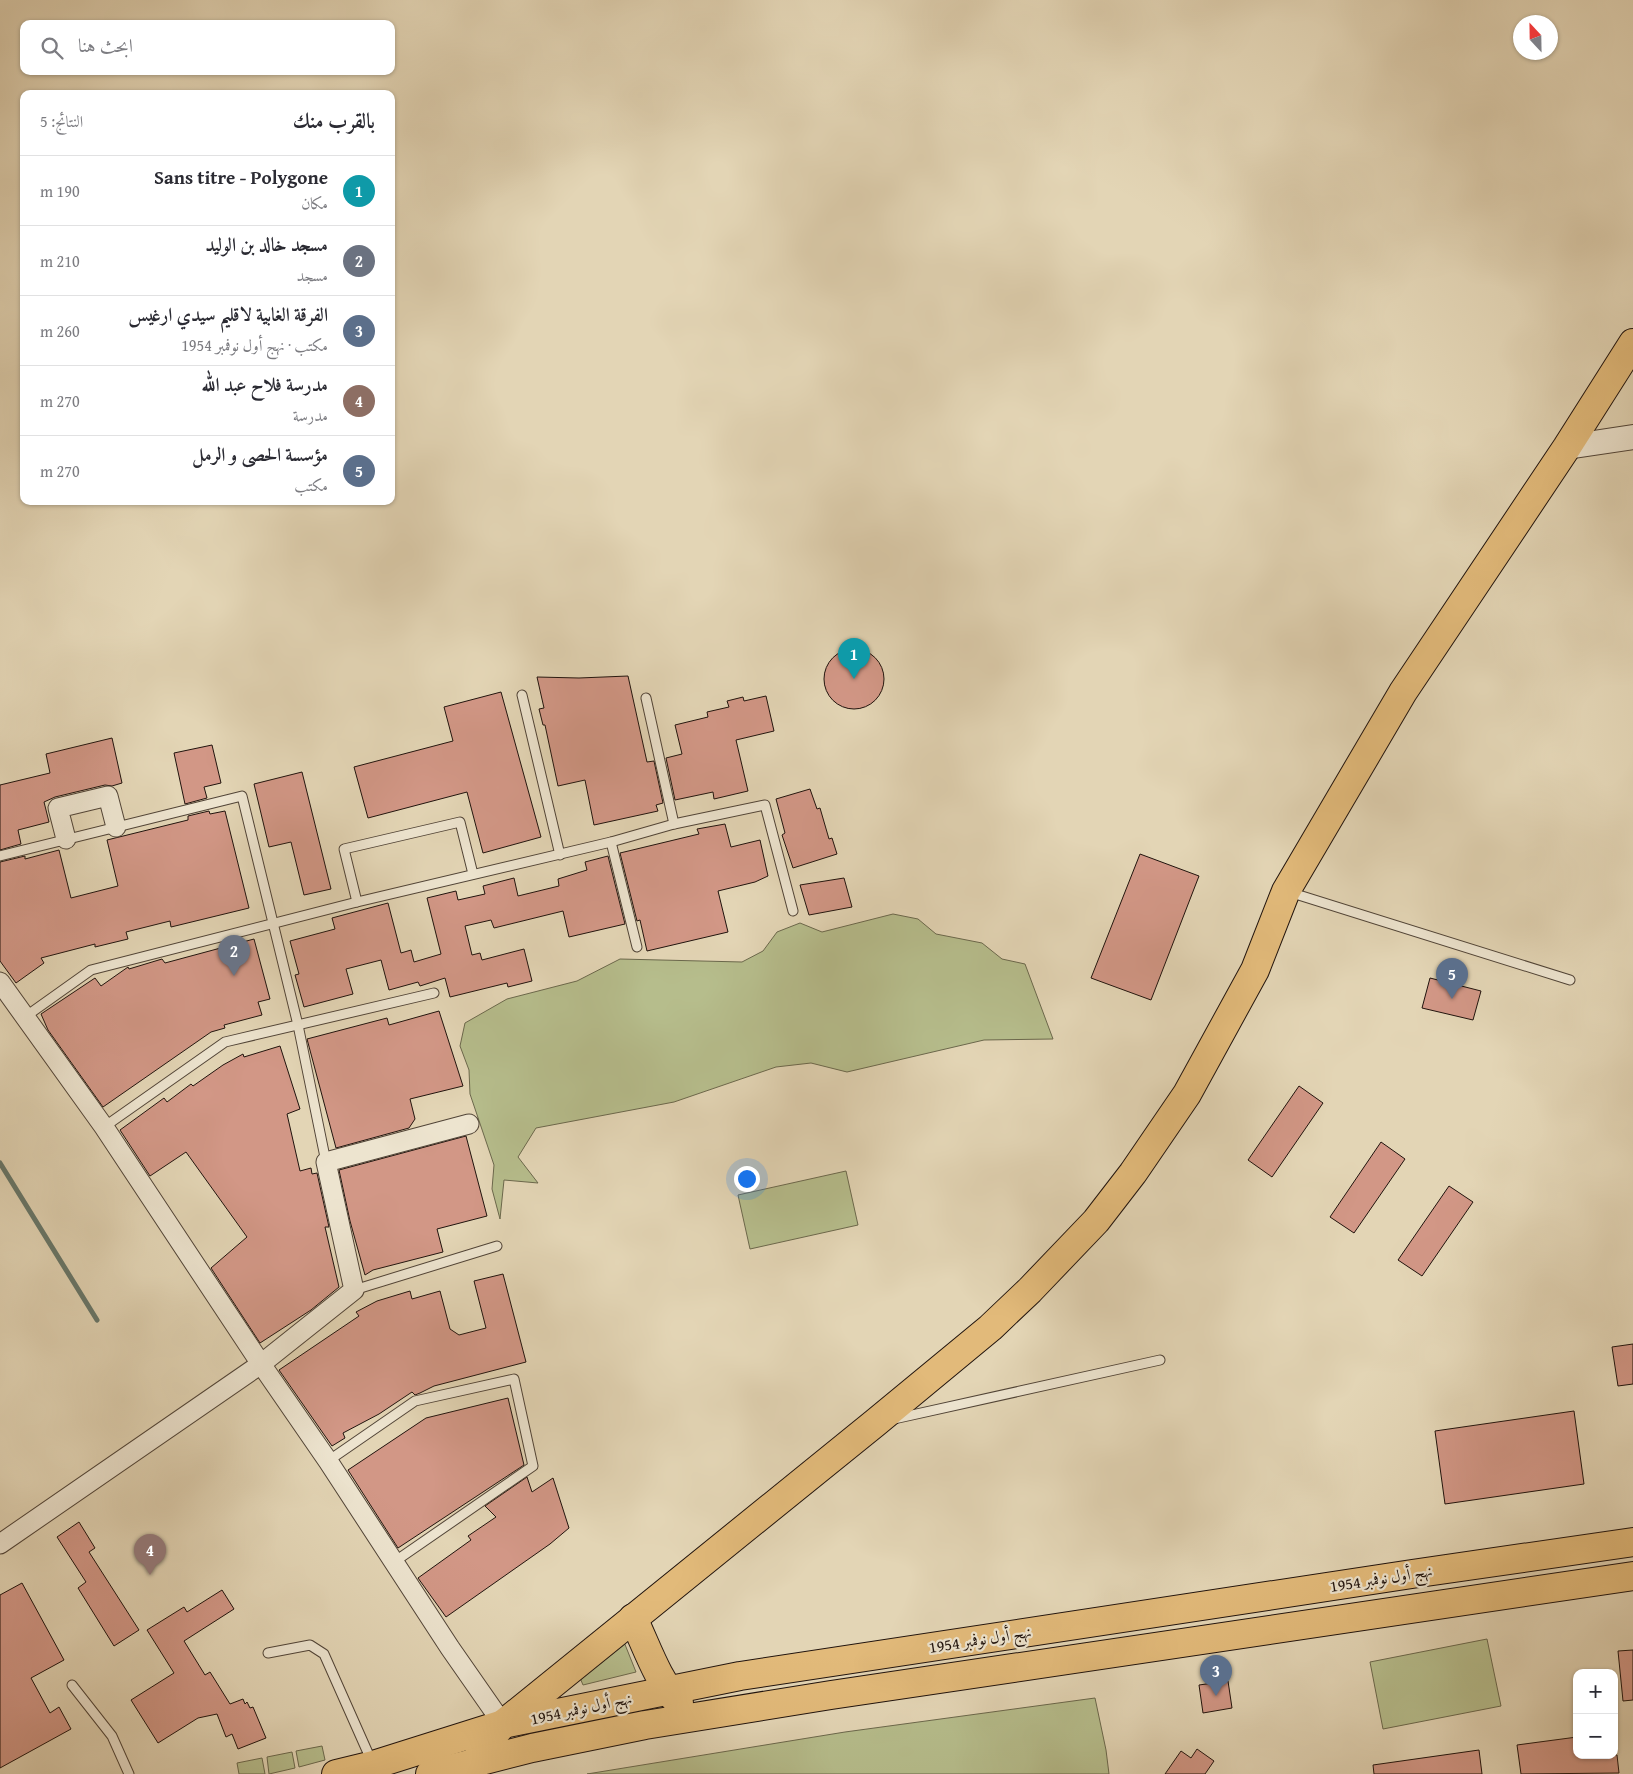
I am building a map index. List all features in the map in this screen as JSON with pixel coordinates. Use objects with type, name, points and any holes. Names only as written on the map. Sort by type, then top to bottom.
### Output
[{"type":"main road","points":[[476,1761],[482,1747],[503,1724],[639,1629],[875,1423],[990,1328],[1030,1290],[1096,1221],[1128,1180],[1187,1094],[1255,970],[1286,891],[1403,692],[1567,447],[1633,343]]},
{"type":"main road","name":"نهج أول نوفمبر 1954","points":[[336,1774],[373,1765],[503,1724],[710,1682],[1412,1574],[1633,1542]]},
{"type":"main road","name":"نهج أول نوفمبر 1954","points":[[430,1774],[476,1761],[588,1736],[831,1694],[1633,1576]]},
{"type":"main road","points":[[639,1629],[674,1665],[710,1682]]},
{"type":"main road","points":[[639,1629],[654,1666],[669,1690],[687,1710],[698,1717]]},
{"type":"street","points":[[1567,447],[1633,437]]},
{"type":"street","points":[[66,839],[58,808],[108,796],[116,827]]},
{"type":"street","points":[[0,982],[104,1127],[261,1364],[328,1461],[450,1648],[503,1724]]},
{"type":"street","points":[[0,1544],[261,1364],[354,1290],[326,1162],[469,1124]]},
{"type":"lane","points":[[522,695],[560,855]]},
{"type":"lane","points":[[646,698],[674,824]]},
{"type":"lane","points":[[0,856],[242,796],[298,1025],[326,1162]]},
{"type":"lane","points":[[25,1018],[91,970],[357,902],[560,855],[674,824],[765,805],[793,911]]},
{"type":"lane","points":[[357,902],[344,849],[460,822],[472,874]]},
{"type":"lane","points":[[611,842],[637,947]]},
{"type":"lane","points":[[1286,891],[1570,980]]},
{"type":"lane","points":[[104,1127],[225,1042],[434,993]]},
{"type":"lane","points":[[354,1290],[497,1246]]},
{"type":"lane","points":[[875,1423],[1160,1360]]},
{"type":"lane","points":[[328,1461],[415,1401],[514,1379],[533,1466],[394,1562]]},
{"type":"lane","points":[[268,1653],[310,1645],[324,1654],[373,1765]]},
{"type":"lane","points":[[72,1685],[112,1736],[129,1774]]},
{"type":"green space","points":[[893,914],[918,919],[936,934],[982,943],[1002,959],[1025,964],[1053,1039],[984,1040],[847,1072],[811,1063],[776,1067],[674,1102],[536,1128],[518,1157],[538,1183],[504,1180],[500,1219],[492,1189],[494,1165],[470,1094],[469,1070],[460,1046],[465,1023],[507,999],[577,981],[620,959],[742,962],[763,951],[777,932],[800,923],[822,932]]},
{"type":"green space","points":[[846,1171],[858,1225],[750,1249],[738,1195]]},
{"type":"green space","points":[[622,1637],[636,1672],[583,1685],[578,1673]]},
{"type":"green space","points":[[1487,1639],[1501,1706],[1383,1729],[1370,1662]]},
{"type":"green space","points":[[1095,1698],[1109,1774],[587,1774],[845,1732]]},
{"type":"green space","points":[[322,1746],[325,1760],[299,1767],[296,1751]]},
{"type":"green space","points":[[292,1752],[295,1768],[269,1774],[267,1757]]},
{"type":"green space","points":[[262,1758],[265,1774],[239,1774],[237,1763]]},
{"type":"building","points":[[848,649],[860,649],[871,654],[879,662],[884,673],[882,691],[871,704],[860,709],[848,709],[837,704],[829,696],[824,685],[824,673],[829,662],[837,654]]},
{"type":"building","points":[[628,676],[647,762],[654,761],[663,803],[656,805],[658,811],[594,825],[585,780],[558,786],[545,725],[543,725],[539,709],[544,708],[537,677]]},
{"type":"building","points":[[501,692],[541,837],[483,853],[467,792],[368,818],[354,767],[453,741],[444,707]]},
{"type":"building","points":[[766,696],[774,731],[736,740],[748,791],[714,799],[713,792],[675,800],[666,758],[682,754],[675,725],[708,717],[707,712],[729,707],[727,701],[743,697],[744,701]]},
{"type":"building","points":[[112,738],[122,783],[112,786],[105,785],[55,797],[44,802],[49,822],[18,830],[21,844],[0,850],[0,785],[50,773],[46,754]]},
{"type":"building","points":[[212,745],[221,783],[204,787],[207,798],[185,804],[174,753]]},
{"type":"building","points":[[302,772],[331,889],[304,895],[291,842],[269,847],[254,784]]},
{"type":"building","points":[[810,789],[817,809],[820,808],[829,839],[832,838],[837,854],[793,868],[782,835],[785,833],[776,799]]},
{"type":"building","points":[[209,811],[210,814],[225,811],[249,908],[171,927],[170,921],[126,932],[128,939],[95,947],[95,944],[41,958],[44,963],[16,983],[0,961],[0,862],[25,856],[25,859],[59,850],[71,898],[118,886],[107,840],[188,820],[188,816]]},
{"type":"building","points":[[725,824],[731,847],[760,840],[768,876],[755,882],[718,891],[728,932],[647,951],[640,920],[637,921],[620,853],[699,834],[697,829]]},
{"type":"building","points":[[1140,854],[1199,876],[1151,1000],[1091,978]]},
{"type":"building","points":[[608,856],[625,924],[569,937],[563,911],[494,928],[491,920],[465,926],[472,955],[480,953],[482,960],[524,949],[532,981],[508,987],[507,983],[450,997],[445,978],[420,986],[418,982],[389,990],[381,960],[346,969],[353,994],[304,1007],[295,975],[299,974],[290,941],[335,929],[332,918],[388,903],[401,953],[411,950],[414,962],[441,954],[427,898],[456,891],[458,900],[485,894],[483,886],[514,878],[518,896],[559,886],[558,879],[587,870],[585,862]]},
{"type":"building","points":[[844,878],[852,907],[809,915],[800,885]]},
{"type":"building","points":[[254,939],[270,999],[258,1002],[262,1015],[224,1025],[225,1028],[211,1032],[103,1107],[48,1030],[41,1014],[95,978],[101,986],[128,967],[129,969],[162,959],[165,963]]},
{"type":"building","points":[[1430,978],[1481,991],[1473,1020],[1422,1008]]},
{"type":"building","points":[[439,1011],[463,1086],[410,1099],[415,1119],[409,1128],[336,1148],[307,1039],[387,1018],[389,1025]]},
{"type":"building","points":[[280,1046],[300,1109],[287,1114],[300,1171],[311,1168],[312,1174],[317,1173],[329,1227],[325,1227],[339,1287],[311,1310],[260,1343],[211,1268],[247,1237],[186,1152],[150,1176],[120,1130],[164,1098],[167,1102],[191,1084],[193,1086],[223,1065],[243,1054],[244,1057]]},
{"type":"building","points":[[1299,1086],[1323,1103],[1272,1177],[1248,1160]]},
{"type":"building","points":[[466,1136],[487,1216],[437,1229],[443,1252],[373,1270],[365,1275],[350,1221],[339,1170]]},
{"type":"building","points":[[1381,1142],[1405,1159],[1354,1233],[1330,1217]]},
{"type":"building","points":[[1449,1186],[1473,1202],[1422,1276],[1398,1260]]},
{"type":"building","points":[[503,1274],[526,1362],[434,1386],[415,1395],[412,1392],[379,1414],[343,1433],[345,1438],[332,1446],[279,1370],[359,1316],[356,1312],[377,1301],[410,1291],[412,1299],[440,1291],[450,1329],[459,1335],[486,1328],[474,1281]]},
{"type":"building","points":[[1633,1344],[1633,1384],[1618,1386],[1612,1347]]},
{"type":"building","points":[[508,1398],[524,1465],[398,1548],[348,1470],[426,1418]]},
{"type":"building","points":[[1574,1411],[1584,1484],[1445,1504],[1435,1431]]},
{"type":"building","points":[[527,1477],[532,1492],[553,1478],[569,1528],[550,1544],[446,1617],[418,1578],[471,1540],[468,1536],[496,1517],[485,1506]]},
{"type":"building","points":[[79,1522],[95,1548],[89,1552],[139,1630],[114,1646],[78,1588],[86,1582],[57,1537]]},
{"type":"building","points":[[22,1583],[64,1660],[31,1678],[50,1713],[59,1707],[71,1729],[0,1768],[0,1595]]},
{"type":"building","points":[[222,1590],[234,1609],[184,1641],[205,1675],[210,1672],[230,1704],[243,1699],[250,1708],[253,1707],[266,1738],[238,1749],[232,1734],[226,1737],[217,1714],[198,1718],[158,1743],[131,1700],[174,1673],[147,1630],[184,1607],[187,1612]]},
{"type":"building","points":[[1633,1650],[1633,1700],[1623,1701],[1618,1651]]},
{"type":"building","points":[[1228,1681],[1232,1708],[1203,1713],[1199,1685]]},
{"type":"building","points":[[1573,1738],[1573,1759],[1617,1759],[1619,1773],[1521,1774],[1517,1745]]},
{"type":"building","points":[[1197,1749],[1214,1761],[1205,1774],[1165,1774],[1181,1751],[1191,1758]]},
{"type":"building","points":[[1479,1750],[1482,1774],[1374,1774],[1373,1765]]},
{"type":"waterway","points":[[0,1163],[97,1320]]},
{"type":"place","name":"Sans titre - Polygone","points":[[854,679]]},
{"type":"place","name":"مسجد خالد بن الوليد","points":[[234,976]]},
{"type":"place","name":"مؤسسة الحصى و الرمل","points":[[1452,999]]},
{"type":"place","name":"مدرسة فلاح عبد الله","points":[[150,1575]]},
{"type":"place","name":"الفرقة الغابية لاقليم سيدي ارغيس","points":[[1216,1696]]}]
